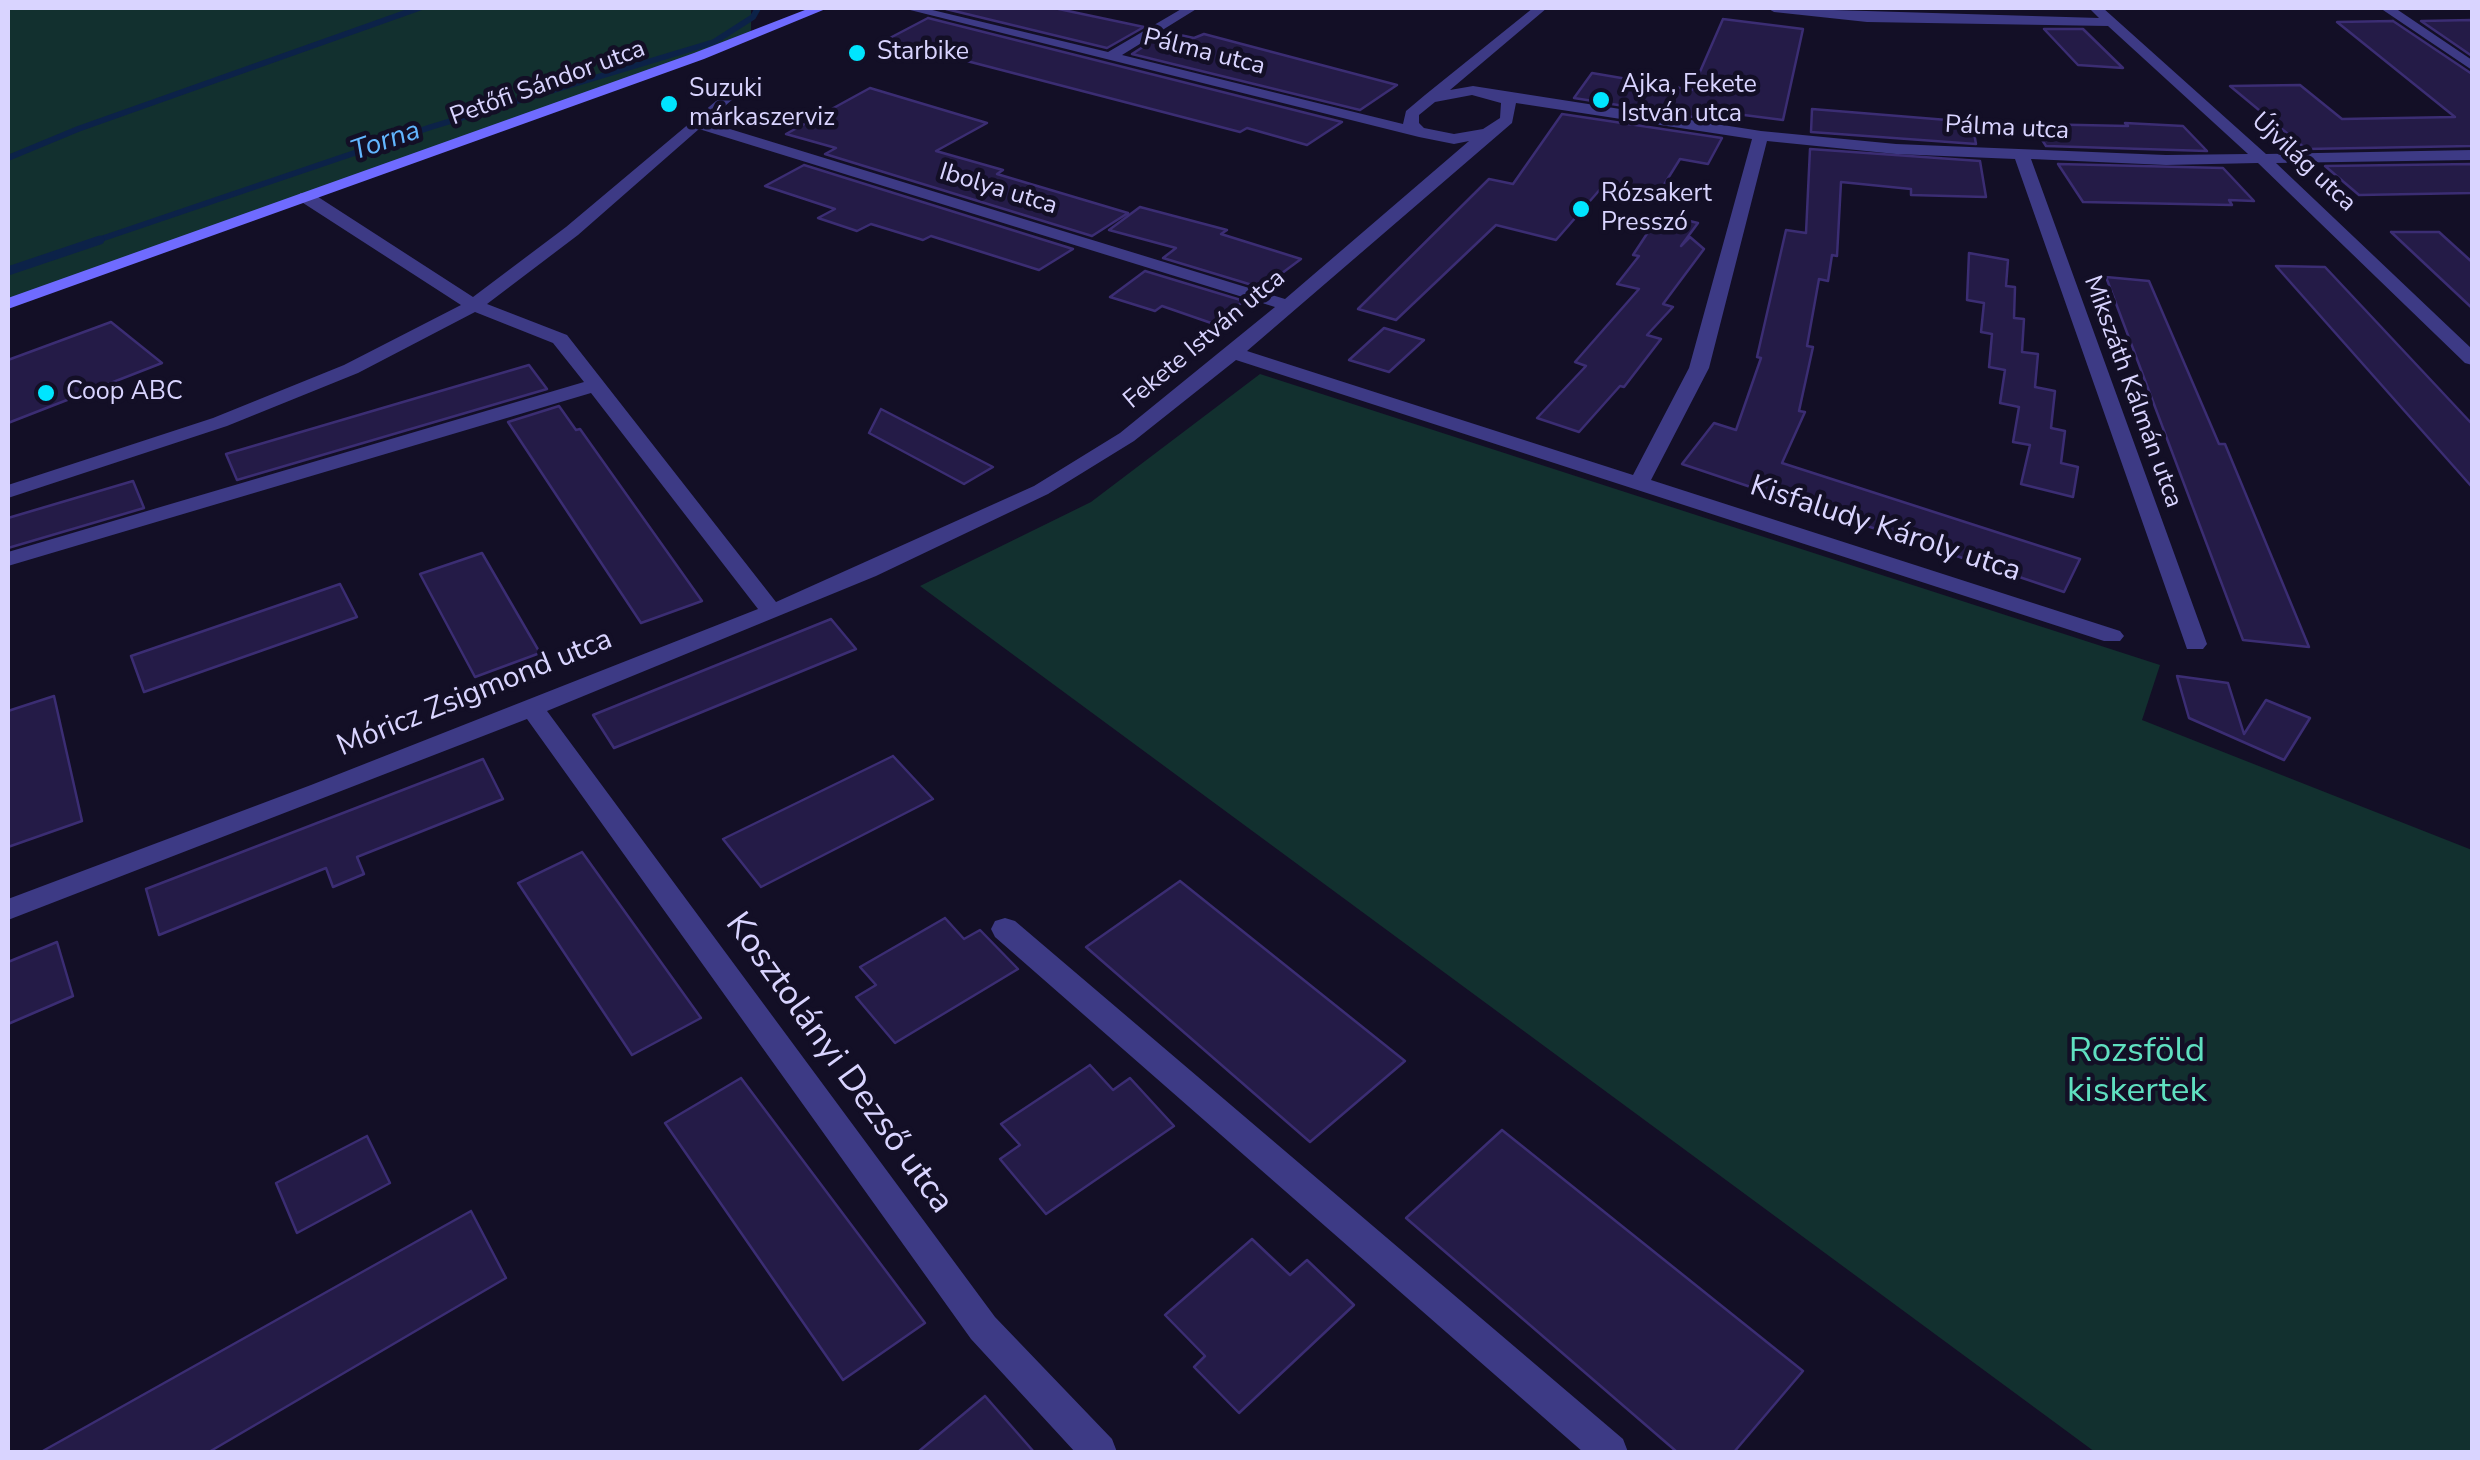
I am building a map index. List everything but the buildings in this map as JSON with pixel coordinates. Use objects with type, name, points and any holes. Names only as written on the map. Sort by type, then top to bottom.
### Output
[{"type":"main road","name":"Petőfi Sándor utca","points":[[8,304],[700,56],[820,8]]},
{"type":"street","name":"Pálma utca","points":[[909,8],[1370,119],[1419,132],[1456,149]]},
{"type":"street","points":[[1112,56],[1192,8]]},
{"type":"street","points":[[1457,85],[1541,8]]},
{"type":"street","points":[[1774,8],[1866,18],[2110,22]]},
{"type":"street","points":[[1885,8],[1950,20]]},
{"type":"street","name":"Újvilág utca","points":[[2096,8],[2264,160],[2472,358]]},
{"type":"street","points":[[2387,8],[2472,66]]},
{"type":"street","points":[[8,492],[220,422],[351,368],[474,304],[572,230],[746,80]]},
{"type":"street","name":"Pálma utca","points":[[1370,119],[1411,114],[1430,98],[1457,85],[1542,103],[1761,136],[2022,156],[2264,160],[2472,155]]},
{"type":"street","name":"Pálma utca","points":[[1495,95],[1511,106],[1542,103]]},
{"type":"street","name":"Fekete István utca","points":[[962,528],[1041,490],[1128,437],[1286,306],[1456,149],[1507,120],[1511,106]]},
{"type":"street","points":[[1411,114],[1411,124],[1419,132]]},
{"type":"street","name":"Ibolya utca","points":[[695,123],[1286,306]]},
{"type":"street","points":[[1640,481],[1699,368],[1761,136]]},
{"type":"street","name":"Mikszáth Kálmán utca","points":[[2022,156],[2195,644]]},
{"type":"street","points":[[306,197],[474,304],[560,339],[772,612]]},
{"type":"street","name":"Kisfaludy Károly utca","points":[[1233,352],[2112,636]]},
{"type":"street","points":[[8,559],[596,385]]},
{"type":"street","name":"Móricz Zsigmond utca","points":[[8,910],[772,612],[962,528]]},
{"type":"street","name":"Kosztolányi Dezső utca","points":[[532,708],[984,1328],[1099,1452]]},
{"type":"street","points":[[1005,929],[1610,1452]]},
{"type":"green space","points":[[8,8],[751,8],[751,35],[8,303]]},
{"type":"green space","name":"Rozsföld kiskertek","points":[[1260,374],[2160,665],[2142,720],[2472,850],[2472,1452],[2095,1452],[920,586],[1091,502]]},
{"type":"waterway","name":"Torna","points":[[8,158],[78,129],[419,8]]},
{"type":"waterway","name":"Torna","points":[[92,242],[431,127],[714,42],[753,17],[758,8]]},
{"type":"waterway","name":"Torna","points":[[8,271],[100,240]]},
{"type":"place","name":"Starbike","points":[[857,53]]},
{"type":"place","name":"Ajka, Fekete István utca","points":[[1601,100]]},
{"type":"place","name":"Suzuki márkaszerviz","points":[[669,104]]},
{"type":"place","name":"Rózsakert Presszó","points":[[1581,209]]},
{"type":"place","name":"Coop ABC","points":[[46,393]]}]
